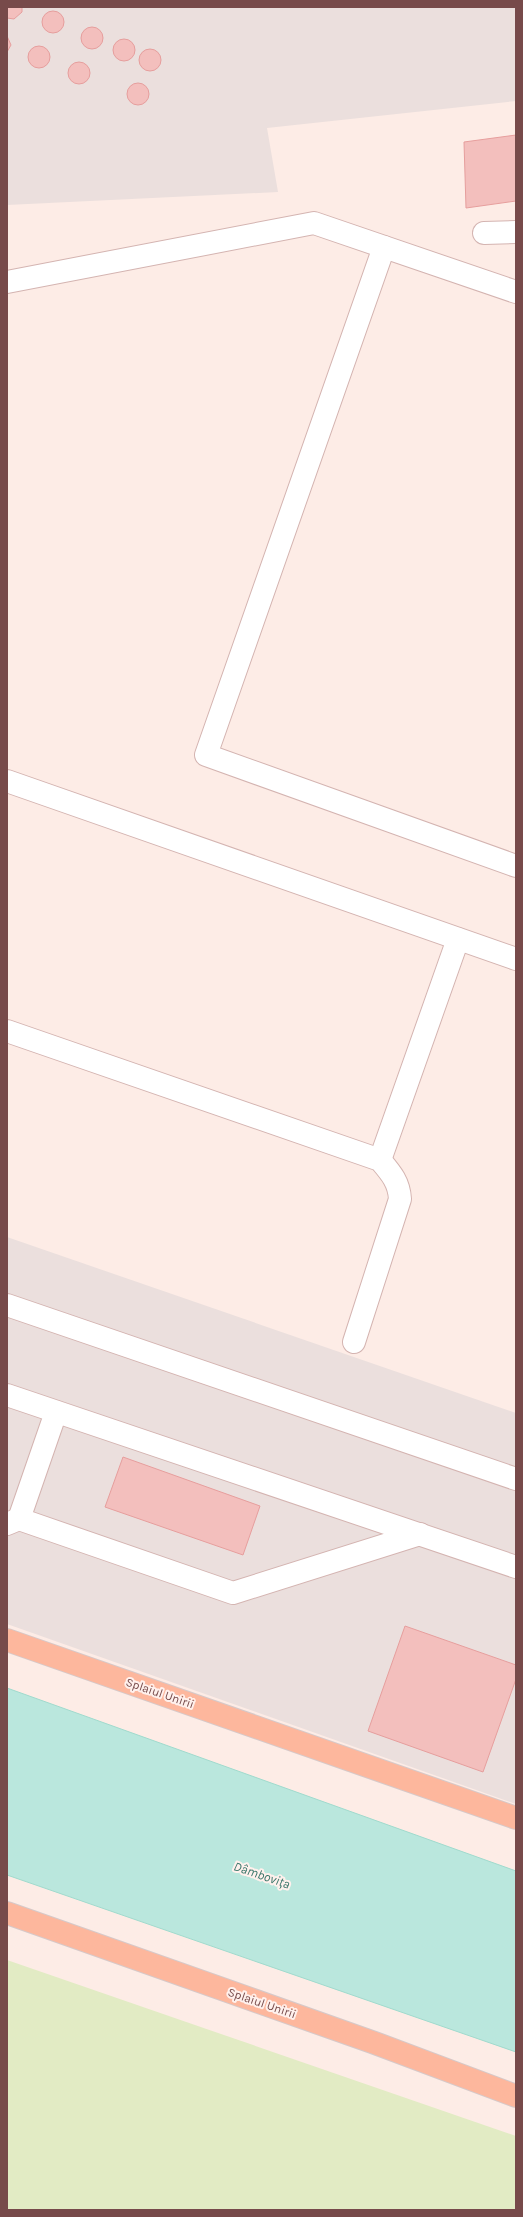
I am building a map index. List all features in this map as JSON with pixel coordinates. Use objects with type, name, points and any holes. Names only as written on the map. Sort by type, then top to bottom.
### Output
[{"type":"main road","name":"Splaiul Unirii","points":[[7,1640],[516,1818]]},
{"type":"main road","name":"Splaiul Unirii","points":[[7,1913],[372,2042],[516,2096]]},
{"type":"lane","points":[[7,282],[314,223],[516,292]]},
{"type":"lane","points":[[484,233],[516,232]]},
{"type":"lane","points":[[384,247],[206,755],[516,866]]},
{"type":"lane","points":[[7,781],[516,959]]},
{"type":"lane","points":[[380,1160],[458,939]]},
{"type":"lane","points":[[7,1030],[380,1160],[391,1172],[399,1186],[400,1199],[354,1342]]},
{"type":"lane","points":[[7,1305],[516,1480]]},
{"type":"lane","points":[[7,1395],[516,1567]]},
{"type":"lane","points":[[56,1412],[13,1522],[233,1593],[420,1534]]},
{"type":"shaded area","points":[[7,7],[516,7],[516,101],[267,128],[278,192],[7,205]]},
{"type":"shaded area","points":[[7,1237],[516,1413],[516,1804],[7,1624]]},
{"type":"green space","points":[[7,1960],[516,2136],[516,2210],[7,2210]]},
{"type":"water","name":"Dâmbovița","points":[[7,1688],[516,1871],[516,2052],[7,1875]]},
{"type":"building","points":[[7,7],[22,7],[22,12],[14,19],[7,18]]},
{"type":"building","points":[[53,11],[61,14],[64,22],[61,30],[53,33],[45,30],[42,22],[45,14]]},
{"type":"building","points":[[92,27],[100,30],[103,38],[100,46],[92,49],[84,46],[81,38],[84,30]]},
{"type":"building","points":[[7,36],[11,45],[7,52]]},
{"type":"building","points":[[124,39],[132,42],[135,50],[132,58],[124,61],[116,58],[113,50],[116,42]]},
{"type":"building","points":[[39,46],[47,49],[50,57],[47,65],[39,68],[31,65],[28,57],[31,49]]},
{"type":"building","points":[[150,49],[158,52],[161,60],[158,68],[150,71],[142,68],[139,60],[142,52]]},
{"type":"building","points":[[79,62],[87,65],[90,73],[87,81],[79,84],[71,81],[68,73],[71,65]]},
{"type":"building","points":[[138,83],[146,86],[149,94],[146,102],[138,105],[130,102],[127,94],[130,86]]},
{"type":"building","points":[[516,135],[516,201],[466,208],[464,142]]},
{"type":"building","points":[[123,1457],[260,1506],[243,1555],[105,1507]]},
{"type":"building","points":[[405,1626],[516,1665],[516,1679],[483,1772],[368,1731]]}]
